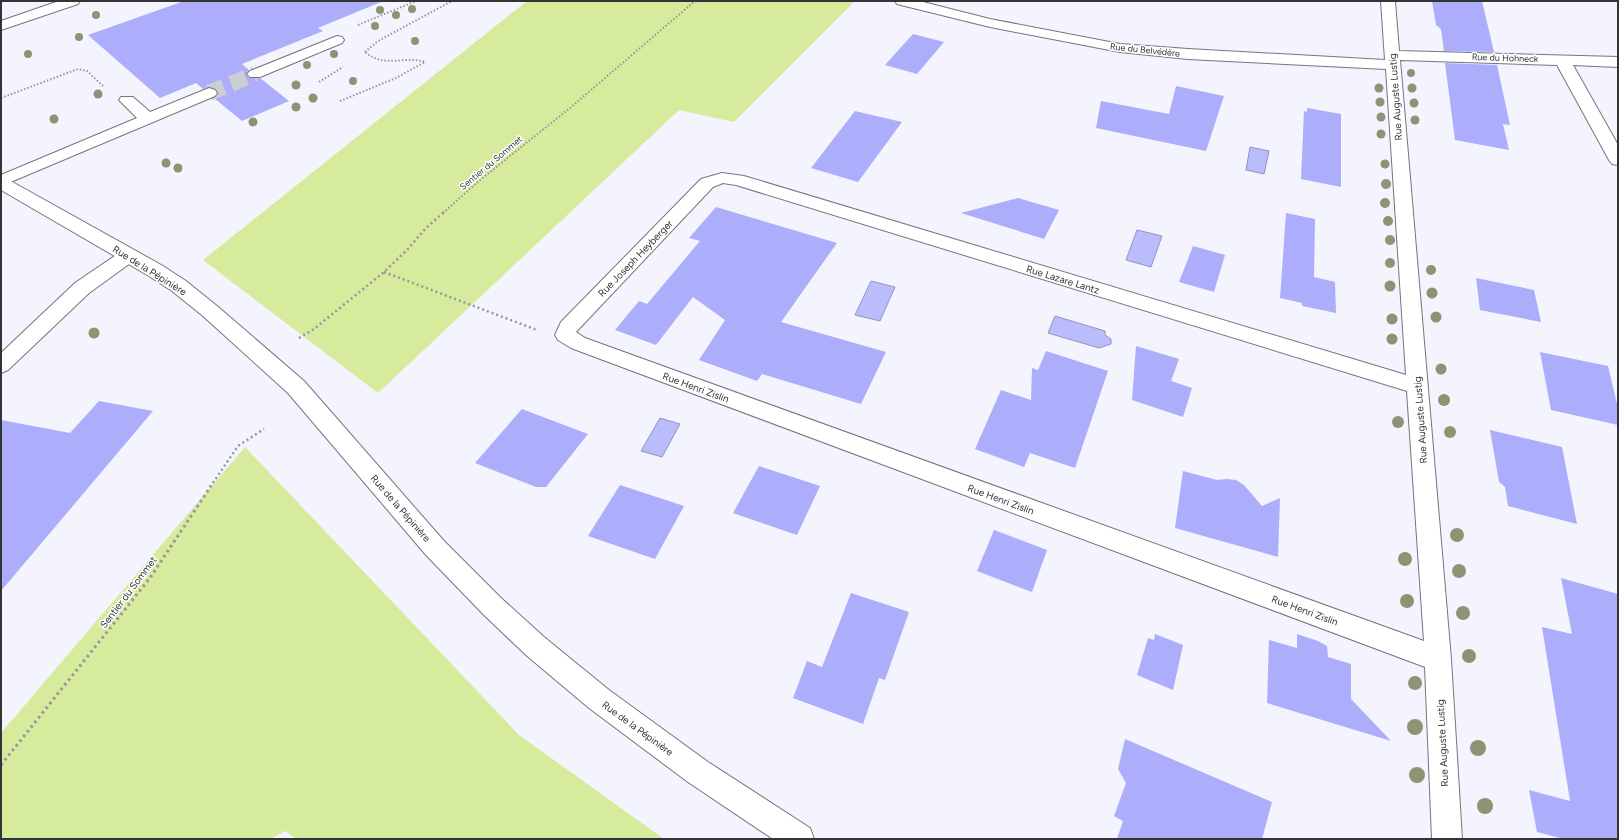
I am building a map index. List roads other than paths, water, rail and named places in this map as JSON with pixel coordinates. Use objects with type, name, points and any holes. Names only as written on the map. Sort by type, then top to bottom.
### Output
[{"type":"street","points":[[1,13],[37,1]]},
{"type":"street","points":[[1,26],[72,1]]},
{"type":"street","name":"Rue du Belvédère","points":[[902,1],[990,23],[1120,48],[1188,54],[1392,60]]},
{"type":"street","name":"Rue Auguste Lustig","points":[[1388,1],[1438,659],[1447,839]]},
{"type":"street","points":[[255,74],[337,40]]},
{"type":"street","name":"Rue du Hohneck","points":[[1392,60],[1562,60],[1618,62]]},
{"type":"street","points":[[1562,60],[1618,160]]},
{"type":"street","points":[[1,182],[209,93]]},
{"type":"street","points":[[127,100],[148,119]]},
{"type":"street","name":"Rue Lazare Lantz","points":[[707,183],[722,178],[738,180],[1418,386]]},
{"type":"street","name":"Rue de la Pépinière","points":[[1,182],[179,286],[296,387],[435,548],[492,606],[535,646],[599,699],[698,772],[800,839]]},
{"type":"street","name":"Rue Joseph Heyberger","points":[[565,335],[568,327],[707,183]]},
{"type":"street","points":[[1,365],[82,288],[130,256]]},
{"type":"street","name":"Rue Henri Zislin","points":[[565,335],[578,343],[1438,659]]},
{"type":"water","points":[[1250,147],[1269,151],[1264,174],[1246,170]]},
{"type":"water","points":[[1137,230],[1162,236],[1151,267],[1126,260]]},
{"type":"water","points":[[871,281],[895,287],[880,321],[855,315]]},
{"type":"water","points":[[1055,316],[1105,331],[1105,335],[1111,339],[1111,344],[1099,348],[1048,333]]},
{"type":"water","points":[[660,418],[680,424],[662,457],[641,451]]},
{"type":"tunnel","points":[[209,93],[255,74]]}]
